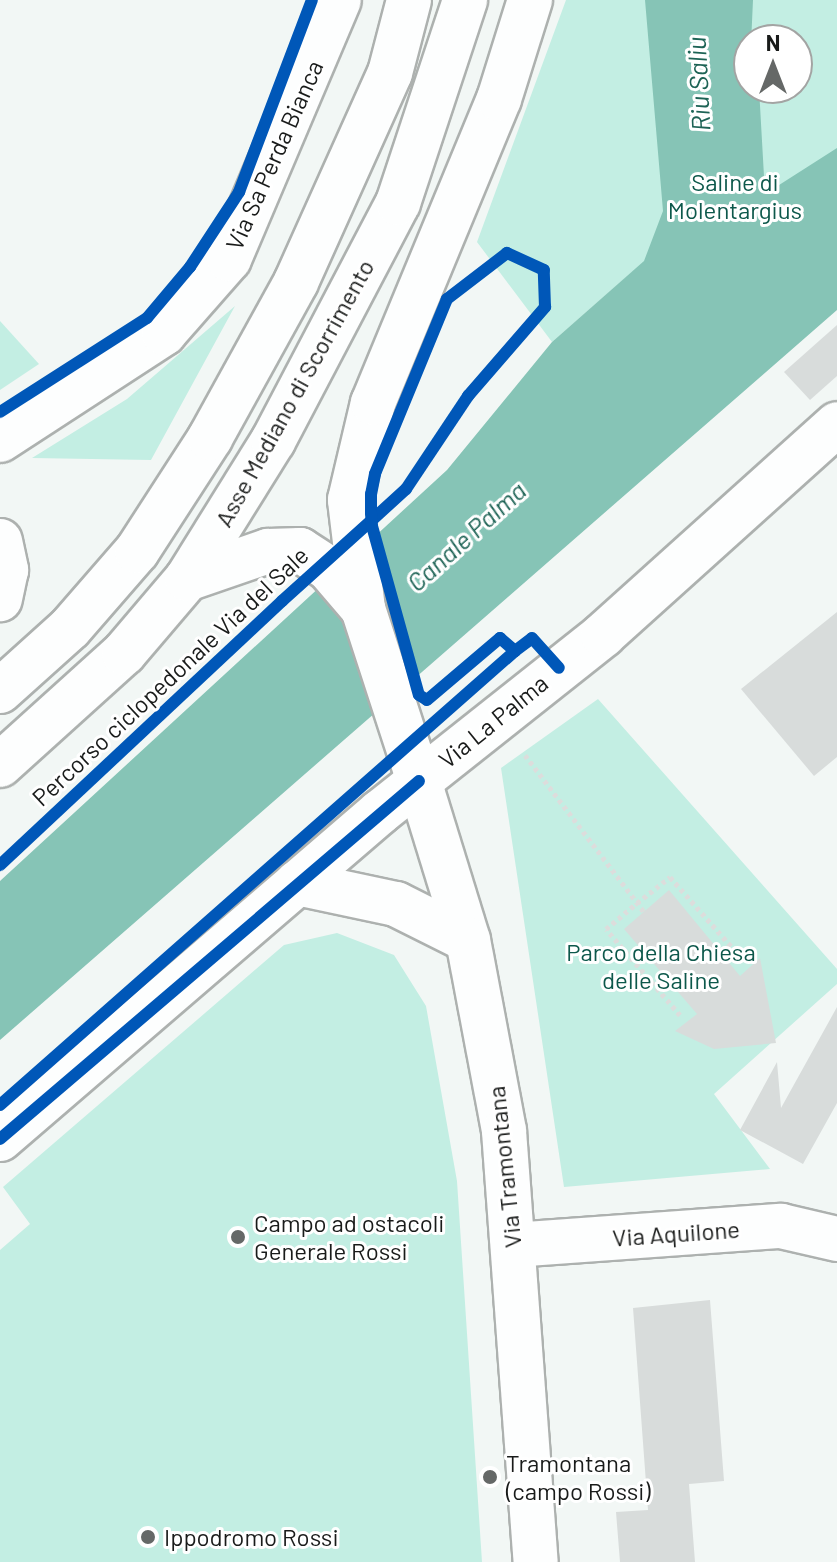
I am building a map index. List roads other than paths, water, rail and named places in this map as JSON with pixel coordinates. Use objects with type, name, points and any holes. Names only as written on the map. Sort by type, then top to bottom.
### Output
[{"type":"main road","name":"Via Sa Perda Bianca","points":[[0,440],[164,333],[229,259],[273,171],[339,0]]},
{"type":"main road","points":[[0,691],[70,628],[137,551],[210,438],[296,282],[390,73],[409,0]]},
{"type":"main road","name":"Asse Mediano di Scorrimento","points":[[0,765],[124,653],[187,579],[273,441],[398,203],[465,0]]},
{"type":"main road","points":[[187,579],[283,549],[314,555],[341,555],[350,500],[373,403],[494,113],[530,0]]},
{"type":"main road","name":"Via La Palma","points":[[0,1139],[419,781],[603,635],[837,424]]},
{"type":"main road","points":[[0,541],[6,570],[0,599]]},
{"type":"main road","name":"Via Tramontana","points":[[341,555],[363,609],[468,940],[504,1131],[536,1562]]},
{"type":"main road","points":[[297,883],[396,904],[468,940]]},
{"type":"main road","name":"Via Aquilone","points":[[513,1245],[829,1227]]},
{"type":"water","points":[[645,0],[753,0],[752,24],[733,24],[733,104],[760,104],[765,194],[837,148],[837,310],[0,1040],[0,881],[447,470],[552,342],[644,261],[663,211]]},
{"type":"place","name":"Campo ad ostacoli Generale Rossi","points":[[238,1237]]},
{"type":"place","name":"Tramontana (campo Rossi)","points":[[490,1477]]},
{"type":"place","name":"Ippodromo Rossi","points":[[148,1537]]},
{"type":"water label","name":"Riu Saliu","points":[[698,84]]},
{"type":"water label","name":"Canale Palma","points":[[466,536]]},
{"type":"park label","name":"Saline di Molentargius","points":[[735,196]]},
{"type":"park label","name":"Parco della Chiesa delle Saline","points":[[661,966]]}]
